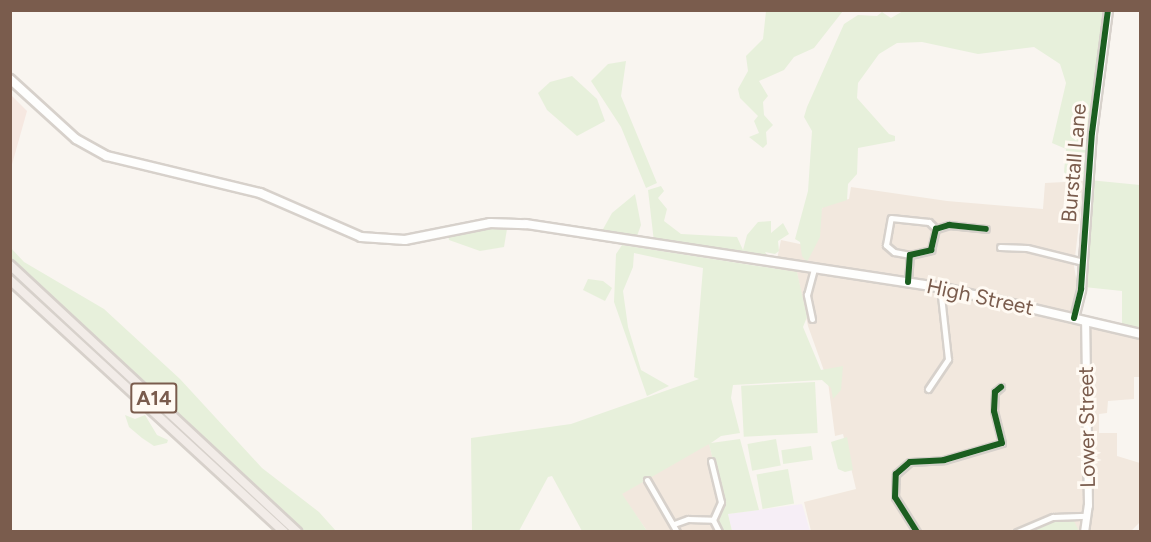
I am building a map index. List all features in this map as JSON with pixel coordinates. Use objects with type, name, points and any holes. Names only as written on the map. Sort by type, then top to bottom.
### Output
[{"type":"highway","name":"A14","points":[[10,265],[297,531]]},
{"type":"highway","name":"A14","points":[[10,280],[284,531]]},
{"type":"main road","name":"High Street","points":[[10,79],[76,139],[107,156],[260,193],[361,237],[405,240],[481,224],[507,223],[940,287],[1140,334]]},
{"type":"street","name":"Burstall Lane","points":[[1074,318],[1083,262],[1092,133],[1108,10]]},
{"type":"street","points":[[891,218],[929,222],[936,229],[931,250],[910,255],[894,252],[886,245],[891,218]]},
{"type":"street","points":[[936,229],[949,225],[986,229]]},
{"type":"street","points":[[1000,247],[1027,248],[1083,262]]},
{"type":"street","points":[[908,282],[910,255]]},
{"type":"street","points":[[812,319],[807,295],[814,268]]},
{"type":"street","points":[[928,389],[948,357],[940,287]]},
{"type":"street","name":"Lower Street","points":[[1084,531],[1087,516],[1085,322]]},
{"type":"street","points":[[917,531],[894,494],[895,478],[901,468],[914,461],[944,460],[1002,443],[994,411],[995,392],[1001,387]]},
{"type":"street","points":[[711,461],[721,502],[713,520]]},
{"type":"street","points":[[648,480],[677,531]]},
{"type":"street","points":[[1017,531],[1053,517],[1087,516]]},
{"type":"street","points":[[674,524],[688,519],[713,520]]},
{"type":"street","points":[[713,520],[719,531]]},
{"type":"shaded area","points":[[11,95],[27,111],[11,168]]},
{"type":"shaded area","points":[[1084,181],[1074,266],[1078,289],[1069,316],[1080,326],[1140,338],[1140,377],[1134,377],[1134,399],[1108,401],[1107,413],[1099,414],[1099,433],[1117,433],[1117,456],[1140,463],[1140,522],[1130,532],[811,531],[804,502],[856,489],[843,434],[835,436],[828,382],[808,326],[797,273],[775,269],[781,240],[809,246],[824,203],[849,199],[851,187],[947,201],[1043,209],[1045,183]]},
{"type":"shaded area","points":[[709,443],[723,500],[717,521],[721,531],[647,531],[621,494]]},
{"type":"shaded area","points":[[802,504],[810,531],[732,531],[728,514]]},
{"type":"green space","points":[[766,11],[843,11],[814,48],[794,57],[784,70],[759,81],[768,96],[763,102],[764,115],[773,125],[766,132],[767,144],[763,148],[749,137],[759,133],[754,121],[758,116],[740,98],[738,89],[748,71],[746,56],[763,39]]},
{"type":"green space","points":[[903,11],[1108,11],[1083,178],[1069,178],[1064,172],[1066,149],[1052,143],[1066,83],[1060,64],[1034,47],[978,54],[922,42],[897,43],[879,54],[858,83],[857,98],[889,134],[895,136],[895,141],[858,148],[857,174],[848,184],[847,200],[822,208],[820,237],[807,262],[802,256],[800,242],[795,239],[808,191],[812,131],[804,117],[807,107],[844,24],[858,15],[877,16],[882,12],[891,18]]},
{"type":"green space","points":[[626,61],[621,96],[657,183],[646,188],[621,127],[591,81],[608,64]]},
{"type":"green space","points":[[572,76],[597,99],[605,121],[577,136],[547,110],[538,93],[550,82]]},
{"type":"green space","points":[[1089,180],[1140,185],[1140,329],[1122,325],[1122,291],[1084,287]]},
{"type":"green space","points":[[661,186],[664,191],[658,198],[667,209],[664,221],[681,234],[737,237],[743,250],[747,235],[758,222],[771,221],[771,233],[783,223],[789,234],[778,241],[779,251],[775,254],[765,252],[769,258],[654,242],[648,190]]},
{"type":"green space","points":[[635,194],[641,225],[637,236],[602,231],[612,213]]},
{"type":"green space","points":[[482,228],[507,229],[504,247],[480,251],[449,240],[448,235]]},
{"type":"green space","points":[[622,245],[797,272],[807,317],[803,327],[821,370],[843,366],[841,390],[833,399],[831,388],[822,380],[733,385],[731,398],[740,433],[721,436],[711,443],[740,439],[759,510],[728,514],[732,531],[721,531],[718,524],[723,500],[709,444],[622,494],[647,531],[582,531],[552,476],[548,477],[519,531],[472,531],[471,438],[571,424],[699,379],[694,377],[703,268],[634,253],[633,267],[623,291],[628,327],[641,370],[669,386],[647,396],[614,302],[616,254]]},
{"type":"green space","points":[[10,247],[24,262],[104,309],[180,379],[262,468],[319,512],[336,531],[301,531],[11,260]]},
{"type":"green space","points":[[588,279],[603,281],[612,288],[605,301],[583,290]]},
{"type":"green space","points":[[815,382],[818,433],[744,437],[741,386]]},
{"type":"green space","points":[[125,415],[135,419],[145,415],[157,435],[168,440],[167,443],[154,446],[142,438],[129,427]]},
{"type":"green space","points":[[847,437],[853,470],[845,472],[838,469],[831,442]]},
{"type":"green space","points":[[776,439],[781,466],[752,471],[747,444]]},
{"type":"green space","points":[[811,446],[813,460],[783,464],[781,450]]},
{"type":"green space","points":[[788,469],[794,503],[763,509],[756,475]]},
{"type":"green space","points":[[1072,517],[1079,531],[1022,532],[1054,518]]},
{"type":"cycle path","points":[[1074,318],[1081,289],[1092,133],[1108,10]]},
{"type":"cycle path","points":[[908,282],[910,255],[931,250],[936,229],[949,225],[986,229]]},
{"type":"cycle path","points":[[917,532],[895,497],[896,474],[910,462],[944,460],[1002,443],[994,411],[995,392],[1001,387]]}]
